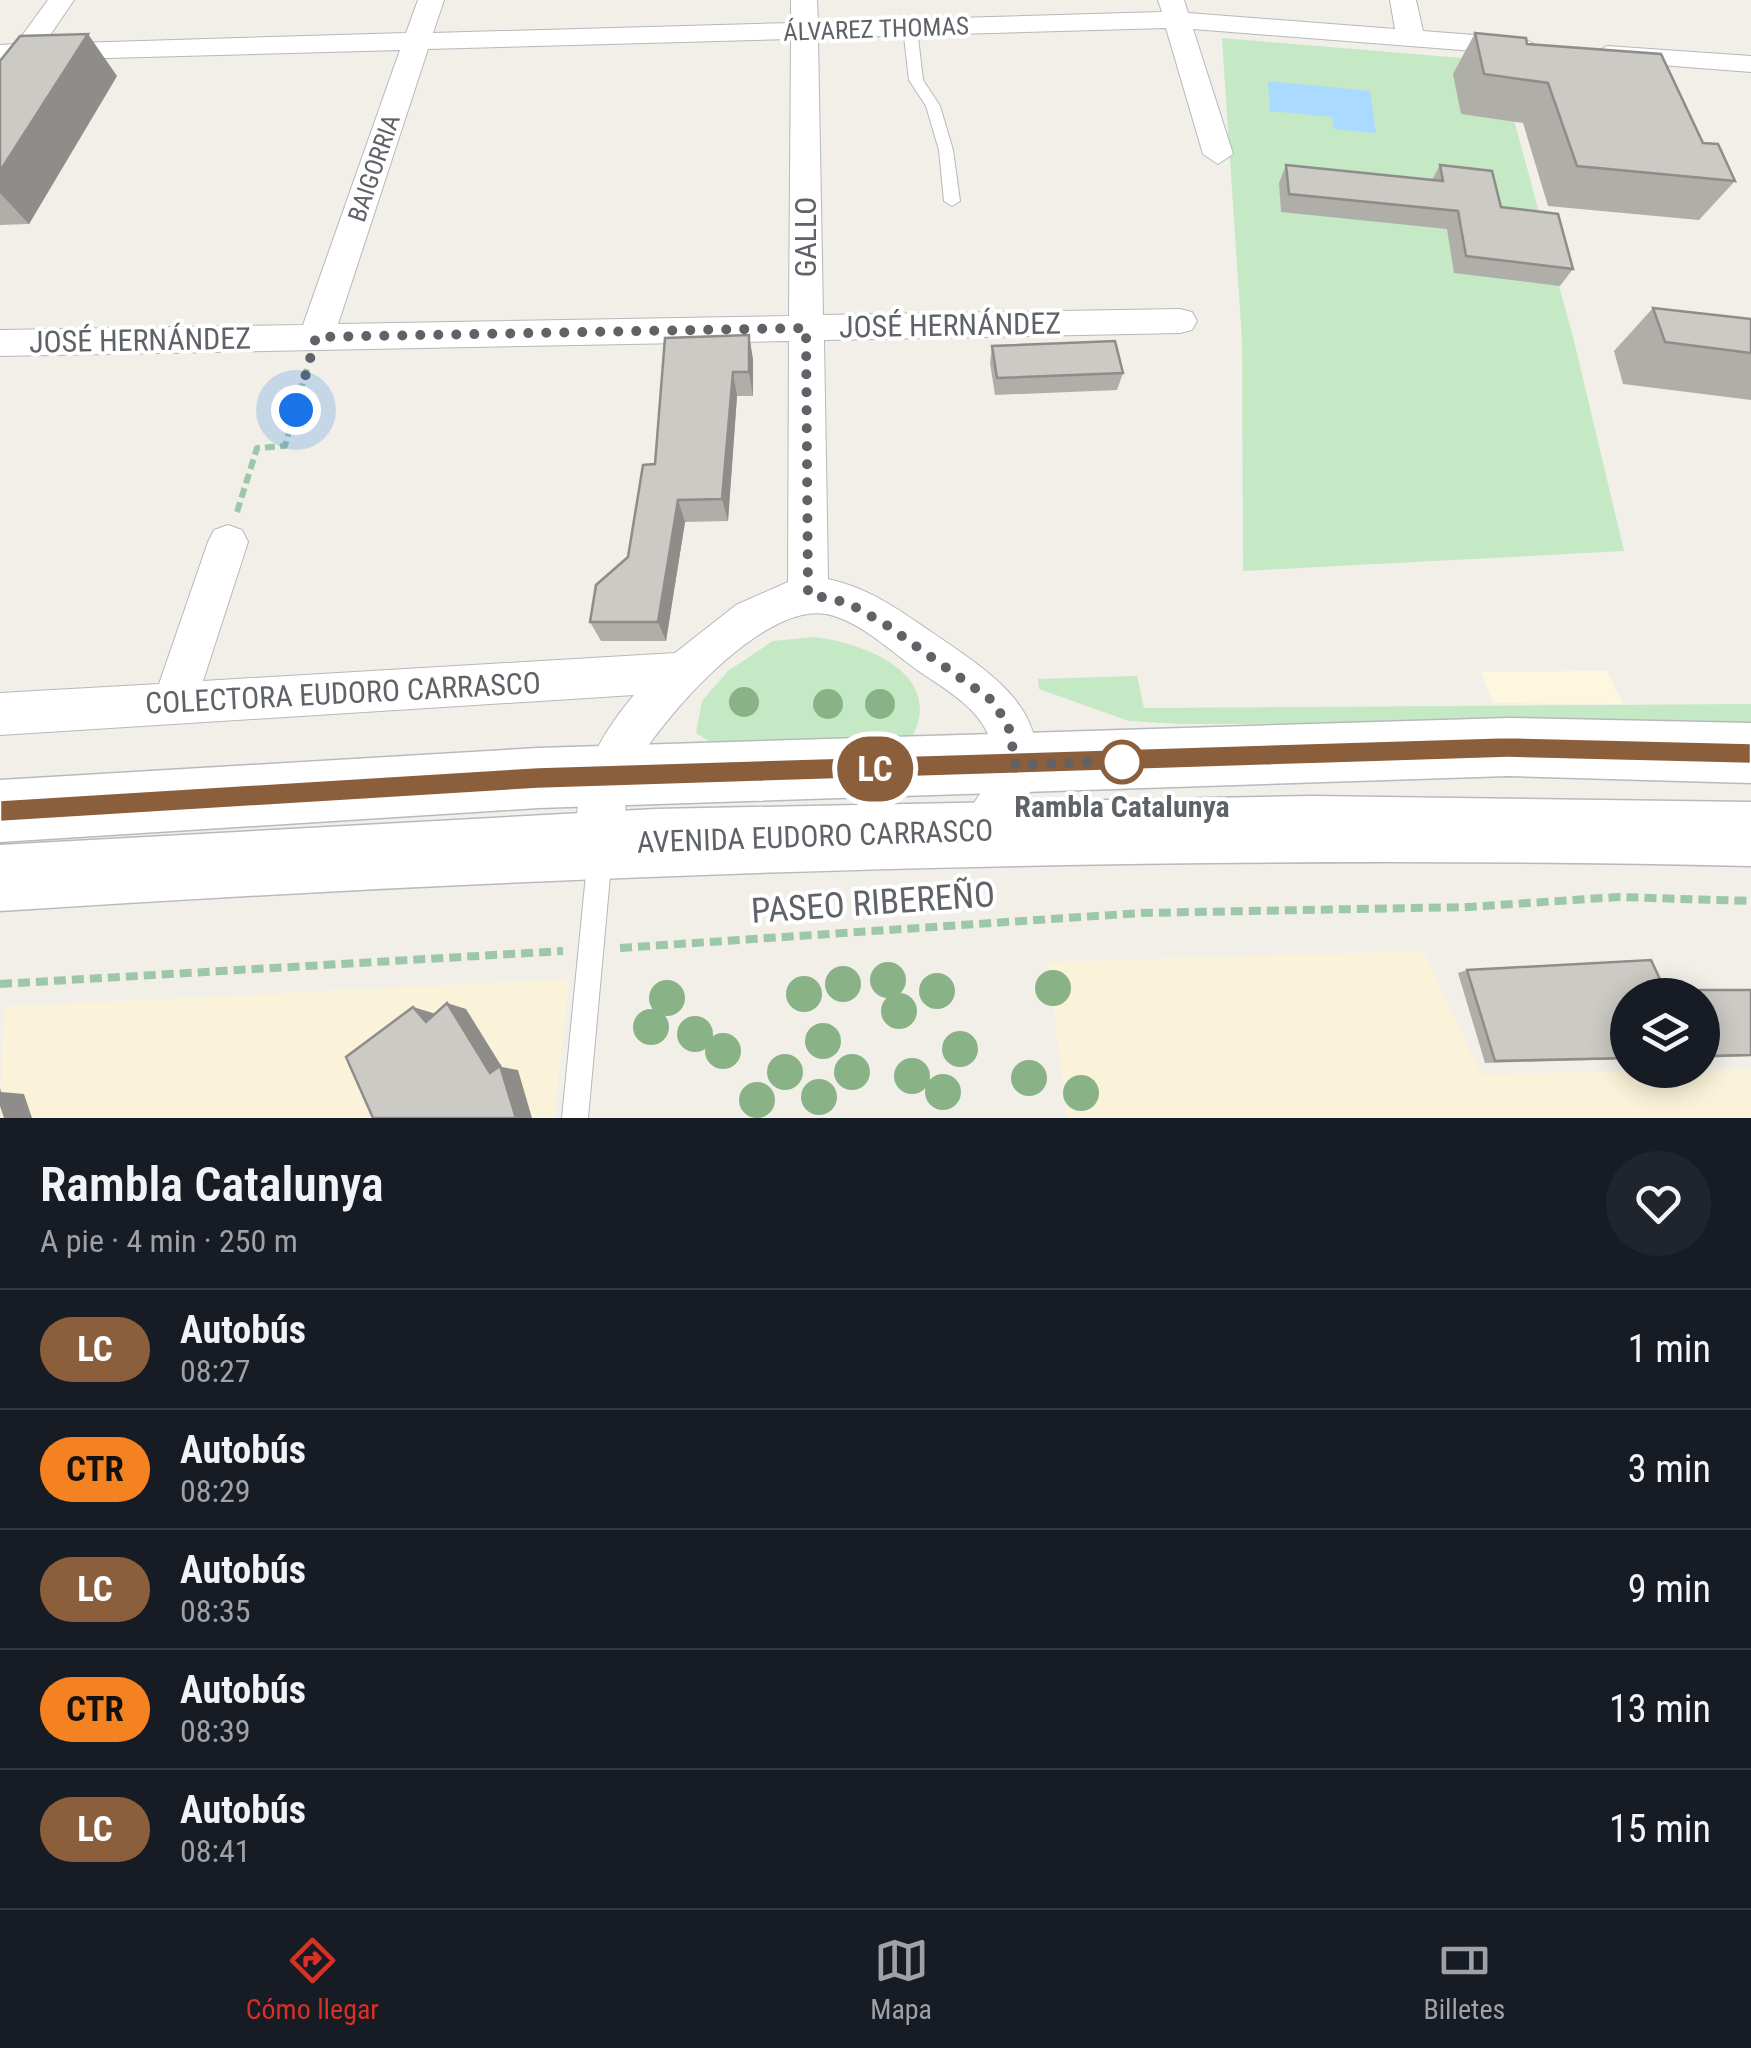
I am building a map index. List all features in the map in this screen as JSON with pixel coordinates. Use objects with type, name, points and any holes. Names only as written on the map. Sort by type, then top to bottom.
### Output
[{"type":"main road","points":[[0,811],[606,776],[1508,747],[1751,753]]},
{"type":"main road","name":"AVENIDA EUDORO CARRASCO","points":[[0,878],[601,842],[981,831],[1438,824],[1751,834]]},
{"type":"street","points":[[0,87],[12,53],[61,0]]},
{"type":"street","name":"BAIGORRIA","points":[[316,337],[431,0]]},
{"type":"street","points":[[1403,0],[1411,38]]},
{"type":"street","points":[[1175,10],[1218,154]]},
{"type":"street","name":"ÁLVAREZ THOMAS","points":[[12,53],[417,42],[804,16],[910,28],[1175,10],[1411,38],[1547,49]]},
{"type":"street","name":"GALLO","points":[[804,16],[808,594]]},
{"type":"street","points":[[1586,52],[1751,64]]},
{"type":"street","name":"JOSÉ HERNÁNDEZ","points":[[0,343],[1180,320]]},
{"type":"street","points":[[174,704],[228,542]]},
{"type":"street","points":[[601,842],[606,776],[629,730],[685,672],[767,606],[808,594],[848,603],[885,624],[990,699],[1008,724],[1016,765],[999,815],[981,831]]},
{"type":"street","name":"COLECTORA EUDORO CARRASCO","points":[[0,714],[685,672]]},
{"type":"lane","points":[[910,28],[916,80],[933,106],[946,150],[952,200]]},
{"type":"lane","points":[[575,1118],[601,842]]},
{"type":"path","points":[[228,542],[256,448],[286,446],[316,337]]},
{"type":"path","name":"PASEO RIBEREÑO","points":[[0,984],[1141,914],[1468,908],[1618,897],[1751,901]]},
{"type":"shaded area","points":[[1607,671],[1623,704],[1493,703],[1481,672]]},
{"type":"green space","points":[[1222,38],[1498,61],[1574,341],[1624,551],[1243,571],[1242,340]]},
{"type":"green space","points":[[813,637],[875,654],[909,679],[918,695],[920,715],[912,737],[712,743],[696,733],[702,701],[728,671],[773,641]]},
{"type":"green space","points":[[1137,676],[1144,708],[1751,704],[1751,723],[1129,721],[1039,689],[1038,679]]},
{"type":"sand","points":[[1423,951],[1481,1074],[1610,1072],[1610,1088],[1720,1088],[1720,1070],[1751,1069],[1751,1118],[1067,1118],[1048,962]]},
{"type":"sand","points":[[569,979],[554,1118],[0,1118],[4,1007]]},
{"type":"water","points":[[1268,81],[1370,91],[1376,133],[1334,129],[1332,117],[1270,111]]},
{"type":"building","points":[[1475,33],[1526,38],[1527,44],[1661,54],[1703,143],[1718,144],[1735,181],[1577,166],[1548,83],[1484,74]]},
{"type":"building","points":[[88,34],[0,171],[0,61],[20,36]]},
{"type":"building","points":[[1286,165],[1443,181],[1440,165],[1492,171],[1501,207],[1558,214],[1573,269],[1466,256],[1458,211],[1289,194]]},
{"type":"building","points":[[1653,308],[1751,319],[1751,353],[1665,342]]},
{"type":"building","points":[[749,335],[749,372],[733,372],[722,499],[678,500],[658,622],[590,622],[596,585],[628,557],[643,465],[655,464],[665,338]]},
{"type":"building","points":[[1115,341],[1123,373],[997,378],[992,346]]},
{"type":"building","points":[[1651,960],[1659,978],[1610,978],[1610,1058],[1495,1061],[1467,970]]},
{"type":"building","points":[[1720,990],[1751,990],[1751,1055],[1720,1056]]},
{"type":"building","points":[[447,1003],[490,1073],[500,1066],[516,1118],[373,1118],[346,1057],[413,1007],[426,1022]]},
{"type":"bus line","name":"LC","points":[[0,811],[538,778],[1508,747],[1751,753]]},
{"type":"place","name":"Rambla Catalunya","points":[[1122,762]]},
{"type":"route","points":[[296,410],[316,337],[806,328],[808,594],[848,603],[885,624],[990,699],[1008,724],[1016,765],[1132,761],[1122,762]]}]
